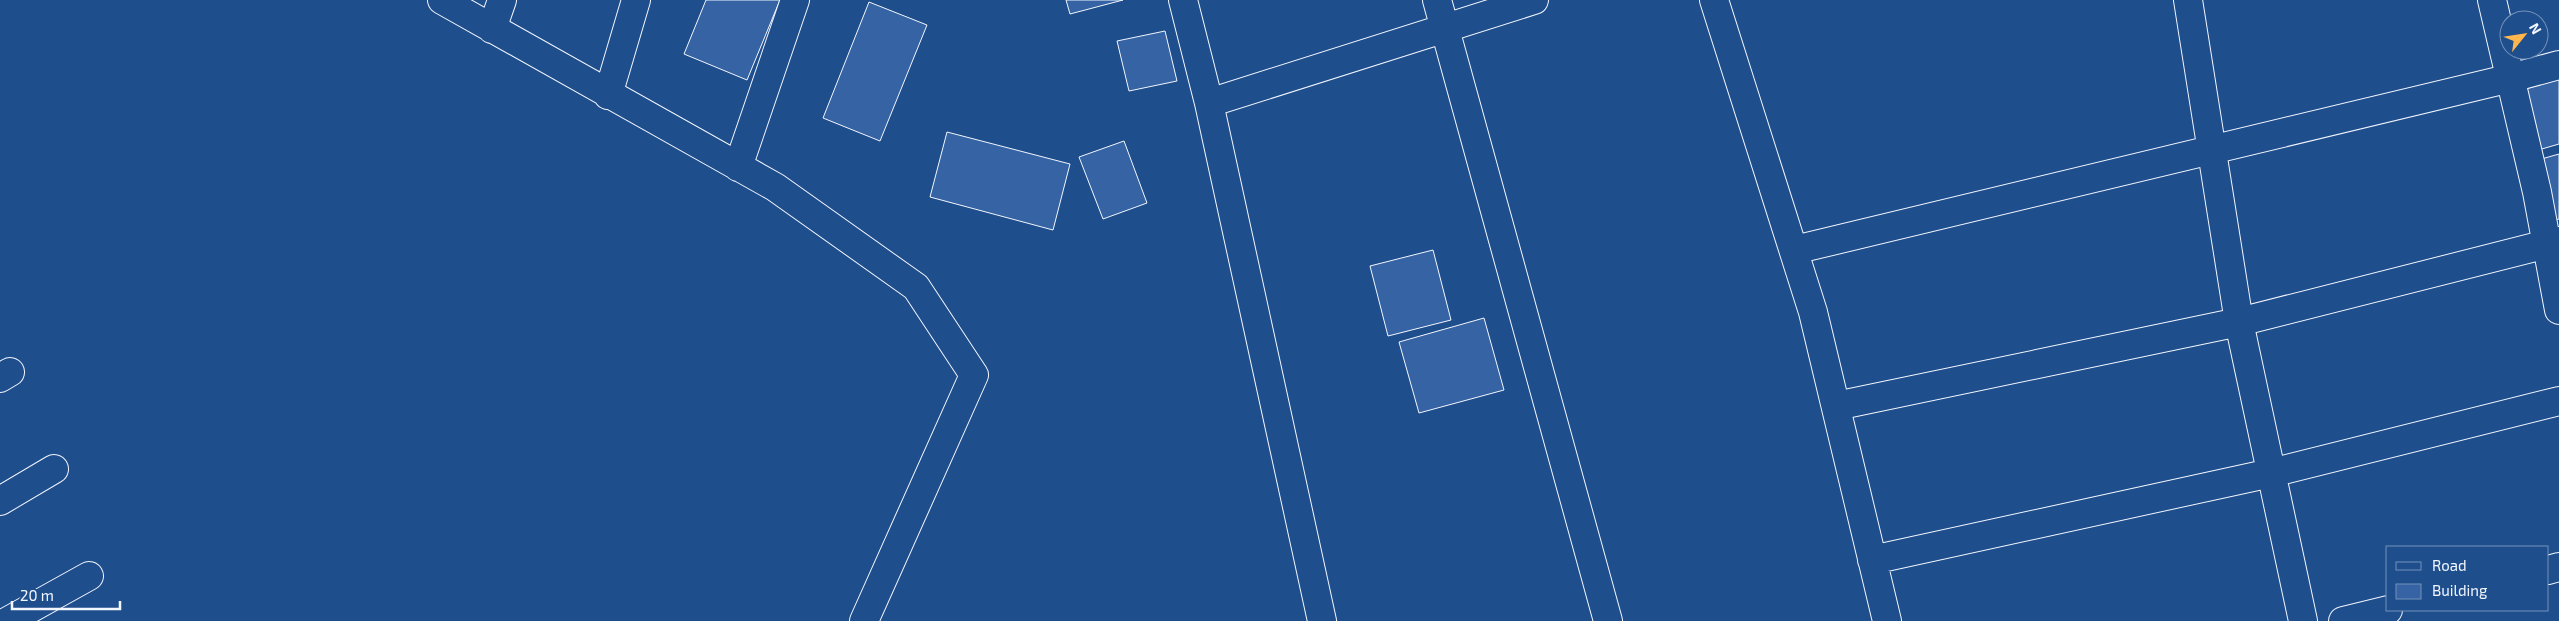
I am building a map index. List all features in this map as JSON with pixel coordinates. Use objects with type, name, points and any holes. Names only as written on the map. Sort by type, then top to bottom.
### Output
[{"type":"street","points":[[442,0],[775,188],[916,287],[974,375],[864,621]]},
{"type":"street","points":[[492,29],[502,0]]},
{"type":"street","points":[[608,95],[636,0]]},
{"type":"street","points":[[738,167],[795,0]]},
{"type":"street","points":[[1183,0],[1208,103],[1322,621]]},
{"type":"street","points":[[1437,0],[1608,621]]},
{"type":"street","points":[[1208,103],[1534,0]]},
{"type":"street","points":[[1714,0],[1813,312],[1887,621]]},
{"type":"street","points":[[2188,0],[2239,322],[2303,621]]},
{"type":"street","points":[[2492,0],[2553,242],[2559,310]]},
{"type":"street","points":[[1794,250],[2559,65]]},
{"type":"street","points":[[1836,406],[2239,322],[2553,242]]},
{"type":"street","points":[[1872,560],[2271,473],[2559,401]]},
{"type":"street","points":[[0,501],[54,469]]},
{"type":"street","points":[[8,621],[89,576]]},
{"type":"street","points":[[2343,621],[2386,610]]},
{"type":"building","points":[[706,0],[780,0],[747,80],[684,54]]},
{"type":"building","points":[[1066,0],[1123,0],[1070,14]]},
{"type":"building","points":[[869,2],[927,25],[880,141],[823,118]]},
{"type":"building","points":[[1165,31],[1177,81],[1129,91],[1117,41]]},
{"type":"building","points":[[2559,79],[2559,144],[2535,151],[2518,91]]},
{"type":"building","points":[[947,132],[1070,164],[1053,230],[930,197]]},
{"type":"building","points":[[1124,141],[1147,203],[1103,219],[1079,157]]},
{"type":"building","points":[[2559,154],[2559,219],[2548,222],[2531,162]]},
{"type":"building","points":[[1433,250],[1451,320],[1388,336],[1370,266]]},
{"type":"building","points":[[1484,318],[1504,390],[1419,413],[1399,342]]}]
